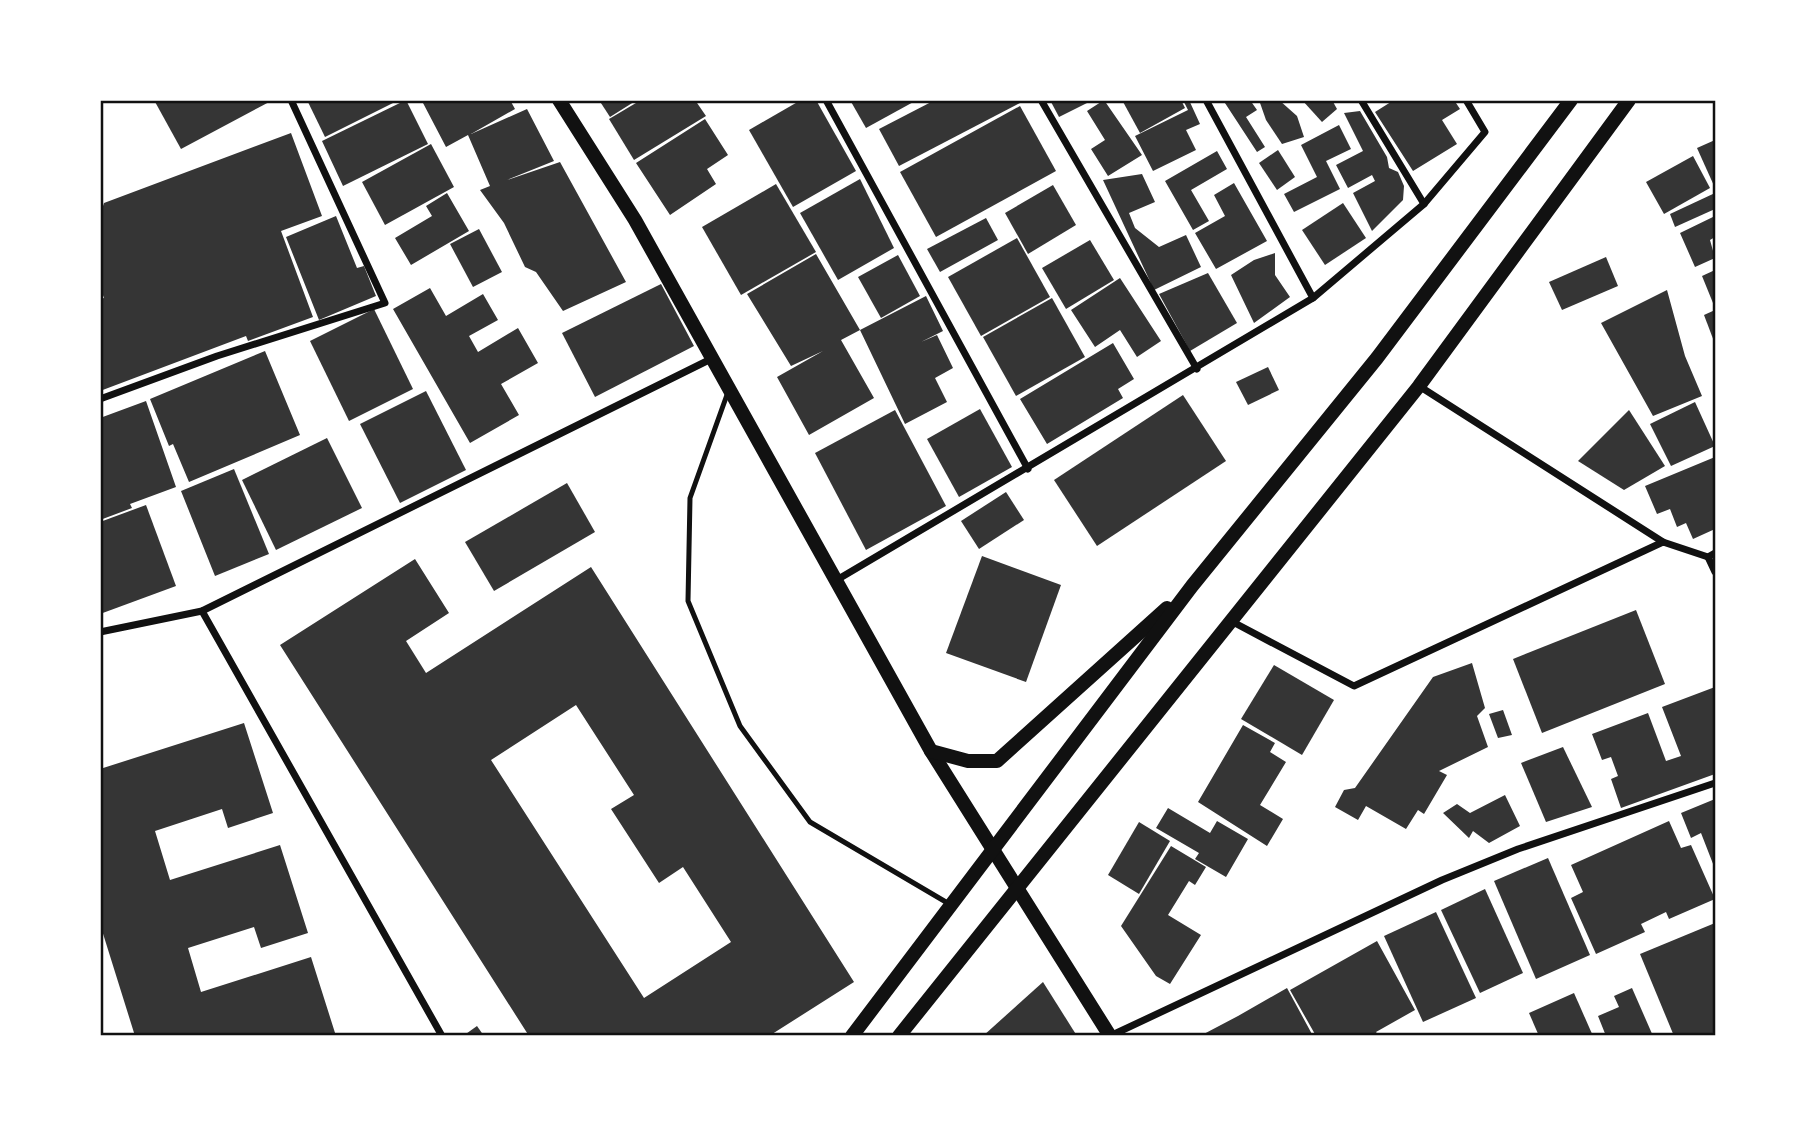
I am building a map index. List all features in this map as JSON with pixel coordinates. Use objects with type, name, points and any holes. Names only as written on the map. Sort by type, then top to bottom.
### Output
[{"type":"main road","points":[[559,100],[635,220],[835,582],[932,751],[1110,1036]]},
{"type":"main road","points":[[852,1036],[994,852],[1192,586],[1377,358],[1571,100]]},
{"type":"main road","points":[[899,1036],[1419,386],[1629,100]]},
{"type":"main road","points":[[932,751],[968,761],[997,761],[1192,586]]},
{"type":"street","points":[[100,400],[217,356],[384,303],[291,100]]},
{"type":"street","points":[[826,100],[1028,469]]},
{"type":"street","points":[[1041,100],[1197,369]]},
{"type":"street","points":[[1206,100],[1313,298]]},
{"type":"street","points":[[1361,100],[1424,204]]},
{"type":"street","points":[[835,582],[1313,298],[1424,204],[1485,132],[1466,100]]},
{"type":"street","points":[[100,632],[202,611],[713,358]]},
{"type":"street","points":[[1419,386],[1663,542],[1711,555],[1715,572]]},
{"type":"street","points":[[1230,620],[1354,686],[1663,542]]},
{"type":"street","points":[[202,611],[442,1036]]},
{"type":"street","points":[[1110,1036],[1442,880],[1518,849],[1715,783]]},
{"type":"lane","points":[[729,389],[690,498],[688,601],[740,726],[810,822],[953,906]]},
{"type":"building","points":[[154,100],[273,100],[181,149]]},
{"type":"building","points":[[307,100],[399,100],[325,137]]},
{"type":"building","points":[[406,100],[428,144],[343,186],[322,141]]},
{"type":"building","points":[[429,100],[510,100],[515,109],[471,134],[527,109],[554,161],[507,180],[560,162],[626,282],[563,311],[536,272],[525,267],[504,223],[480,190],[490,186],[468,135],[446,147],[423,103]]},
{"type":"building","points":[[599,100],[637,100],[610,117]]},
{"type":"building","points":[[641,100],[695,100],[706,116],[634,160],[609,119]]},
{"type":"building","points":[[801,100],[816,100],[856,171],[793,207],[749,130]]},
{"type":"building","points":[[850,100],[917,100],[866,128]]},
{"type":"building","points":[[935,100],[1018,100],[1020,103],[899,166],[879,129]]},
{"type":"building","points":[[1050,100],[1093,100],[1059,117]]},
{"type":"building","points":[[1104,100],[1142,155],[1108,176],[1091,149],[1105,140],[1087,111]]},
{"type":"building","points":[[1122,100],[1181,100],[1185,108],[1140,133]]},
{"type":"building","points":[[1183,100],[1189,100],[1200,124],[1186,130],[1196,150],[1153,171],[1135,136],[1188,110]]},
{"type":"building","points":[[1223,100],[1250,100],[1257,110],[1246,117],[1265,147],[1257,152]]},
{"type":"building","points":[[1259,100],[1279,100],[1297,116],[1304,137],[1282,144],[1266,120]]},
{"type":"building","points":[[1302,100],[1332,100],[1337,109],[1322,122]]},
{"type":"building","points":[[1394,100],[1454,100],[1460,109],[1442,120],[1457,144],[1413,171],[1375,112]]},
{"type":"building","points":[[1020,106],[1056,171],[936,237],[900,172]]},
{"type":"building","points":[[1360,111],[1387,157],[1389,168],[1398,172],[1404,186],[1403,200],[1372,231],[1353,193],[1375,181],[1372,175],[1348,188],[1336,165],[1363,151],[1344,113]]},
{"type":"building","points":[[705,119],[728,155],[707,169],[716,184],[670,215],[636,163]]},
{"type":"building","points":[[1339,125],[1351,149],[1326,161],[1340,189],[1294,212],[1284,194],[1317,177],[1301,145]]},
{"type":"building","points":[[291,133],[322,216],[281,231],[313,317],[248,341],[246,336],[100,391],[100,299],[104,298],[100,287],[100,215],[104,203]]},
{"type":"building","points":[[1715,140],[1715,188],[1697,148]]},
{"type":"building","points":[[431,144],[454,187],[385,225],[362,182]]},
{"type":"building","points":[[1278,150],[1295,177],[1277,190],[1259,163]]},
{"type":"building","points":[[1217,151],[1227,169],[1191,190],[1209,221],[1193,230],[1165,181]]},
{"type":"building","points":[[1693,156],[1710,188],[1664,214],[1646,182]]},
{"type":"building","points":[[1142,174],[1155,202],[1129,213],[1135,228],[1159,247],[1186,235],[1201,267],[1154,290],[1103,180]]},
{"type":"building","points":[[860,179],[894,248],[838,280],[800,213]]},
{"type":"building","points":[[1234,183],[1267,241],[1216,269],[1195,233],[1225,216],[1214,195]]},
{"type":"building","points":[[776,184],[816,252],[741,295],[702,227]]},
{"type":"building","points":[[1053,185],[1076,225],[1028,254],[1005,213]]},
{"type":"building","points":[[447,193],[469,231],[411,265],[395,238],[432,216],[426,206]]},
{"type":"building","points":[[1715,193],[1715,209],[1675,227],[1670,214]]},
{"type":"building","points":[[1343,203],[1366,238],[1325,265],[1302,230]]},
{"type":"building","points":[[336,216],[357,268],[364,266],[376,296],[319,320],[286,237]]},
{"type":"building","points":[[1715,216],[1715,237],[1710,240],[1715,258],[1695,267],[1680,233]]},
{"type":"building","points":[[986,218],[998,240],[940,272],[927,249]]},
{"type":"building","points":[[479,229],[502,272],[473,287],[450,244]]},
{"type":"building","points":[[1017,238],[1050,297],[981,336],[948,277]]},
{"type":"building","points":[[1090,240],[1114,280],[1066,309],[1042,268]]},
{"type":"building","points":[[1275,253],[1275,275],[1290,297],[1254,323],[1231,275],[1254,260]]},
{"type":"building","points":[[816,254],[860,330],[841,340],[874,398],[809,435],[777,377],[823,351],[791,366],[747,294]]},
{"type":"building","points":[[898,255],[920,296],[881,318],[858,277]]},
{"type":"building","points":[[1606,257],[1618,286],[1562,310],[1549,282]]},
{"type":"building","points":[[1715,270],[1715,308],[1702,276]]},
{"type":"building","points":[[1208,273],[1237,323],[1190,351],[1159,294]]},
{"type":"building","points":[[1120,278],[1161,341],[1137,357],[1120,330],[1095,347],[1071,310]]},
{"type":"building","points":[[661,284],[694,346],[595,397],[562,333]]},
{"type":"building","points":[[430,288],[446,316],[483,294],[498,320],[469,336],[478,352],[518,328],[538,363],[501,384],[519,415],[470,443],[393,309]]},
{"type":"building","points":[[1667,290],[1685,356],[1702,396],[1653,416],[1601,323]]},
{"type":"building","points":[[926,296],[943,331],[921,342],[937,335],[953,368],[935,378],[947,402],[905,424],[860,330]]},
{"type":"building","points":[[1052,298],[1085,357],[1016,396],[983,337]]},
{"type":"building","points":[[374,309],[413,389],[349,421],[310,341]]},
{"type":"building","points":[[1715,310],[1715,344],[1704,315]]},
{"type":"building","points":[[1113,343],[1134,379],[1118,389],[1123,398],[1047,444],[1020,399]]},
{"type":"building","points":[[265,351],[300,435],[189,482],[173,444],[169,446],[150,399]]},
{"type":"building","points":[[1268,367],[1279,390],[1248,405],[1236,382]]},
{"type":"building","points":[[426,391],[466,470],[400,503],[360,424]]},
{"type":"building","points":[[1183,395],[1226,461],[1097,546],[1054,480]]},
{"type":"building","points":[[146,401],[176,487],[130,504],[132,508],[100,520],[100,418]]},
{"type":"building","points":[[1695,402],[1715,446],[1671,466],[1650,424]]},
{"type":"building","points":[[980,409],[1012,467],[959,497],[927,439]]},
{"type":"building","points":[[895,410],[946,506],[866,550],[815,453]]},
{"type":"building","points":[[1629,410],[1665,466],[1624,490],[1578,461]]},
{"type":"building","points":[[327,438],[362,508],[276,550],[242,480]]},
{"type":"building","points":[[1715,457],[1715,529],[1693,539],[1686,523],[1677,527],[1670,509],[1657,514],[1645,486]]},
{"type":"building","points":[[234,469],[269,554],[215,576],[181,491]]},
{"type":"building","points":[[567,483],[595,532],[494,591],[465,542]]},
{"type":"building","points":[[1006,492],[1024,520],[979,549],[961,521]]},
{"type":"building","points":[[146,505],[176,586],[100,614],[100,522]]},
{"type":"building","points":[[982,556],[1061,585],[1026,682],[946,653]]},
{"type":"building","points":[[415,559],[449,613],[406,641],[426,673],[591,567],[854,982],[769,1036],[529,1036],[280,645]],"holes":[[[576,705],[634,795],[611,809],[659,883],[683,867],[731,942],[644,998],[491,760]]]},
{"type":"building","points":[[1636,610],[1665,684],[1542,733],[1513,659]]},
{"type":"building","points":[[1472,663],[1485,708],[1477,716],[1488,747],[1439,771],[1447,775],[1424,814],[1418,810],[1406,829],[1366,806],[1358,820],[1335,807],[1344,790],[1355,788],[1433,677]]},
{"type":"building","points":[[1274,665],[1334,700],[1302,755],[1241,719]]},
{"type":"building","points":[[1715,687],[1715,774],[1621,808],[1611,779],[1618,776],[1611,757],[1602,760],[1592,734],[1648,713],[1666,761],[1681,756],[1662,707]]},
{"type":"building","points":[[1503,710],[1512,735],[1498,738],[1489,714]]},
{"type":"building","points":[[244,723],[273,813],[228,828],[222,809],[155,831],[170,880],[280,845],[308,933],[261,948],[254,927],[188,948],[201,992],[311,957],[336,1036],[135,1036],[100,924],[100,769]]},
{"type":"building","points":[[1243,725],[1275,743],[1270,752],[1286,762],[1260,805],[1283,819],[1267,846],[1198,802]]},
{"type":"building","points":[[1563,747],[1592,807],[1546,822],[1521,763]]},
{"type":"building","points":[[1505,795],[1520,826],[1489,843],[1473,831],[1469,838],[1443,813],[1457,804],[1470,813]]},
{"type":"building","points":[[1715,799],[1715,869],[1701,833],[1691,838],[1681,813]]},
{"type":"building","points":[[1168,808],[1210,833],[1217,821],[1248,839],[1226,877],[1195,859],[1199,853],[1156,828]]},
{"type":"building","points":[[1669,821],[1681,848],[1691,845],[1715,899],[1669,919],[1666,912],[1641,924],[1645,932],[1596,954],[1571,898],[1583,892],[1571,865]]},
{"type":"building","points":[[1139,822],[1170,841],[1139,894],[1108,875]]},
{"type":"building","points":[[1171,846],[1206,867],[1195,885],[1189,881],[1168,915],[1201,935],[1170,984],[1156,976],[1121,926]]},
{"type":"building","points":[[1548,858],[1590,955],[1536,979],[1494,881]]},
{"type":"building","points":[[1485,889],[1523,973],[1480,993],[1441,910]]},
{"type":"building","points":[[1436,912],[1476,998],[1423,1022],[1384,936]]},
{"type":"building","points":[[1715,923],[1715,1036],[1674,1036],[1640,954]]},
{"type":"building","points":[[1377,941],[1415,1010],[1376,1032],[1379,1036],[1316,1036],[1290,990]]},
{"type":"building","points":[[1043,982],[1077,1036],[983,1036]]},
{"type":"building","points":[[1287,988],[1313,1036],[1200,1036],[1238,1016]]},
{"type":"building","points":[[1632,988],[1653,1036],[1606,1036],[1598,1016],[1619,1007],[1614,996]]},
{"type":"building","points":[[1574,993],[1593,1036],[1539,1036],[1529,1013]]},
{"type":"building","points":[[477,1026],[484,1036],[463,1036]]}]
